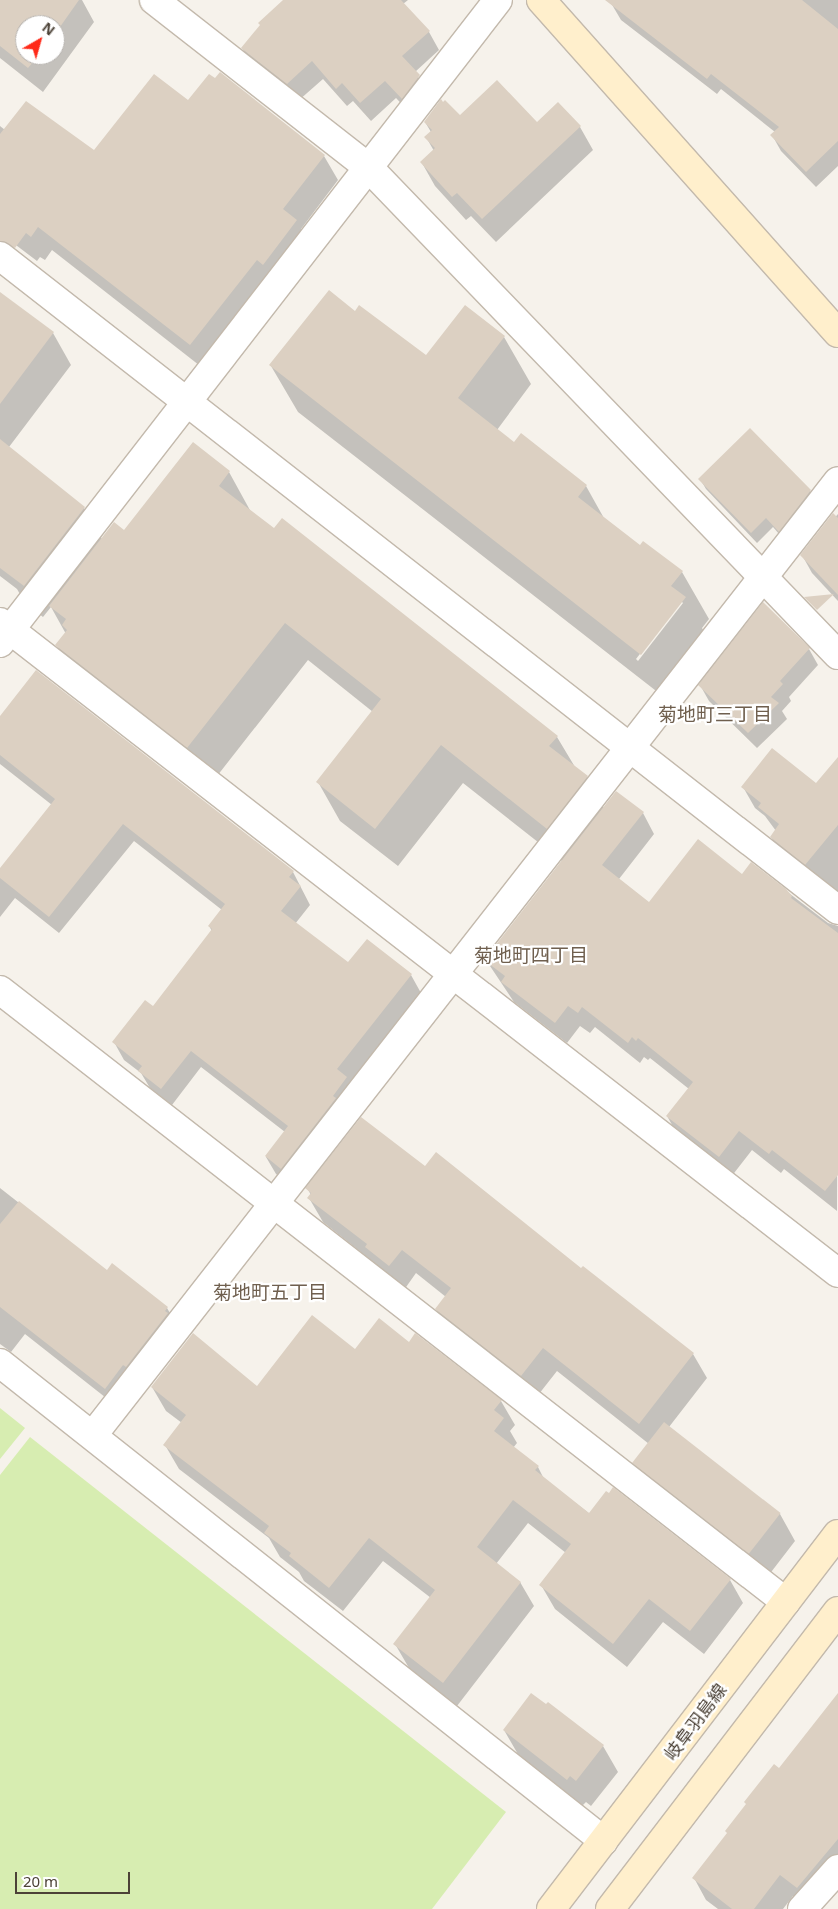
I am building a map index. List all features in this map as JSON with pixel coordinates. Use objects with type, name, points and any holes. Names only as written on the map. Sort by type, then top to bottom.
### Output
[{"type":"main road","points":[[541,0],[838,332]]},
{"type":"main road","name":"岐阜羽島線","points":[[551,1909],[838,1534]]},
{"type":"main road","points":[[614,1908],[838,1611]]},
{"type":"street","points":[[154,0],[369,168],[838,654]]},
{"type":"street","points":[[498,0],[187,402],[3,632],[453,974],[838,1273]]},
{"type":"street","points":[[0,256],[838,910]]},
{"type":"street","points":[[94,1435],[838,481]]},
{"type":"street","points":[[0,990],[786,1602]]},
{"type":"street","points":[[0,1363],[94,1435],[604,1841]]},
{"type":"street","points":[[802,1909],[838,1870]]},
{"type":"green space","points":[[0,1408],[25,1428],[0,1459]]},
{"type":"green space","points":[[30,1437],[506,1812],[432,1909],[0,1909],[0,1475]]},
{"type":"building","points":[[0,0],[79,0],[65,20],[65,15],[15,15],[15,58],[0,46]]},
{"type":"building","points":[[283,0],[401,0],[430,31],[402,56],[420,75],[402,99],[385,81],[360,103],[342,83],[336,89],[312,61],[287,84],[241,48],[260,25],[258,23]]},
{"type":"building","points":[[605,0],[802,0],[838,29],[838,141],[806,172],[770,135],[779,127],[711,74],[707,79]]},
{"type":"building","points":[[220,72],[325,155],[283,209],[297,220],[263,265],[257,260],[190,345],[38,227],[31,237],[26,233],[15,248],[0,241],[0,134],[26,101],[94,150],[154,74],[188,100],[209,74],[215,78]]},
{"type":"building","points":[[497,80],[537,122],[558,102],[581,126],[482,219],[457,193],[452,197],[420,162],[435,148],[424,137],[432,130],[424,122],[441,99],[443,102],[445,100],[460,115]]},
{"type":"building","points":[[329,290],[355,311],[359,305],[426,355],[465,305],[505,336],[458,398],[514,442],[521,433],[587,485],[578,497],[640,545],[643,541],[683,571],[671,586],[686,597],[641,655],[269,365]]},
{"type":"building","points":[[0,292],[54,332],[0,404]]},
{"type":"building","points":[[750,428],[811,490],[779,532],[766,518],[751,533],[698,479]]},
{"type":"building","points":[[0,439],[85,507],[24,586],[0,568]]},
{"type":"building","points":[[193,442],[230,471],[219,486],[274,528],[282,518],[558,736],[549,746],[588,776],[547,829],[441,745],[375,829],[316,782],[381,699],[285,623],[187,748],[55,645],[67,630],[62,625],[66,619],[49,606],[114,522],[124,530]]},
{"type":"building","points":[[833,513],[838,518],[838,595],[800,555]]},
{"type":"building","points":[[834,594],[817,610],[804,597]]},
{"type":"building","points":[[763,602],[810,648],[780,681],[783,684],[771,697],[779,703],[748,733],[698,685]]},
{"type":"building","points":[[36,670],[294,871],[289,877],[301,886],[281,911],[348,962],[367,939],[412,974],[337,1069],[347,1077],[333,1096],[336,1098],[281,1169],[265,1156],[288,1126],[191,1051],[161,1089],[138,1071],[142,1066],[112,1042],[145,1000],[153,1006],[212,929],[208,926],[225,904],[123,824],[49,917],[0,878],[0,868],[55,799],[0,755],[0,716]]},
{"type":"building","points":[[772,748],[816,783],[838,757],[838,825],[805,865],[770,837],[779,824],[758,807],[761,803],[741,787]]},
{"type":"building","points":[[616,791],[644,812],[602,865],[649,902],[698,839],[742,874],[751,862],[786,889],[792,896],[791,898],[838,933],[838,1175],[825,1191],[772,1150],[769,1154],[739,1131],[719,1157],[666,1116],[693,1082],[638,1038],[636,1041],[632,1037],[628,1043],[582,1007],[578,1013],[568,1006],[555,1023],[501,982],[505,976],[484,960]]},
{"type":"building","points":[[361,1117],[425,1166],[436,1152],[581,1268],[583,1266],[694,1353],[639,1424],[543,1348],[521,1376],[435,1309],[451,1288],[402,1250],[389,1266],[365,1247],[367,1244],[307,1198],[311,1193],[305,1188]]},
{"type":"building","points":[[19,1201],[107,1270],[112,1263],[168,1307],[165,1311],[168,1313],[126,1367],[123,1365],[105,1389],[0,1307],[0,1224]]},
{"type":"building","points":[[312,1315],[355,1349],[379,1318],[409,1342],[415,1333],[502,1400],[494,1410],[504,1418],[494,1431],[539,1466],[535,1470],[589,1513],[606,1491],[609,1493],[613,1487],[731,1579],[690,1631],[649,1599],[613,1644],[539,1585],[571,1544],[513,1500],[477,1547],[521,1582],[443,1683],[393,1644],[435,1590],[369,1538],[329,1588],[289,1556],[291,1553],[264,1533],[269,1526],[163,1445],[186,1415],[151,1387],[193,1333],[257,1386]]},
{"type":"building","points":[[664,1422],[781,1513],[749,1554],[632,1463]]},
{"type":"building","points":[[531,1693],[546,1704],[548,1702],[604,1745],[576,1781],[570,1776],[567,1780],[503,1730]]},
{"type":"building","points":[[838,1693],[838,1839],[797,1888],[780,1875],[754,1909],[732,1909],[692,1878],[727,1833],[725,1831],[746,1804],[744,1802],[774,1764],[779,1768]]},
{"type":"district","name":"菊地町三丁目","points":[[715,715]]},
{"type":"district","name":"菊地町四丁目","points":[[531,956]]},
{"type":"district","name":"菊地町五丁目","points":[[270,1293]]}]
